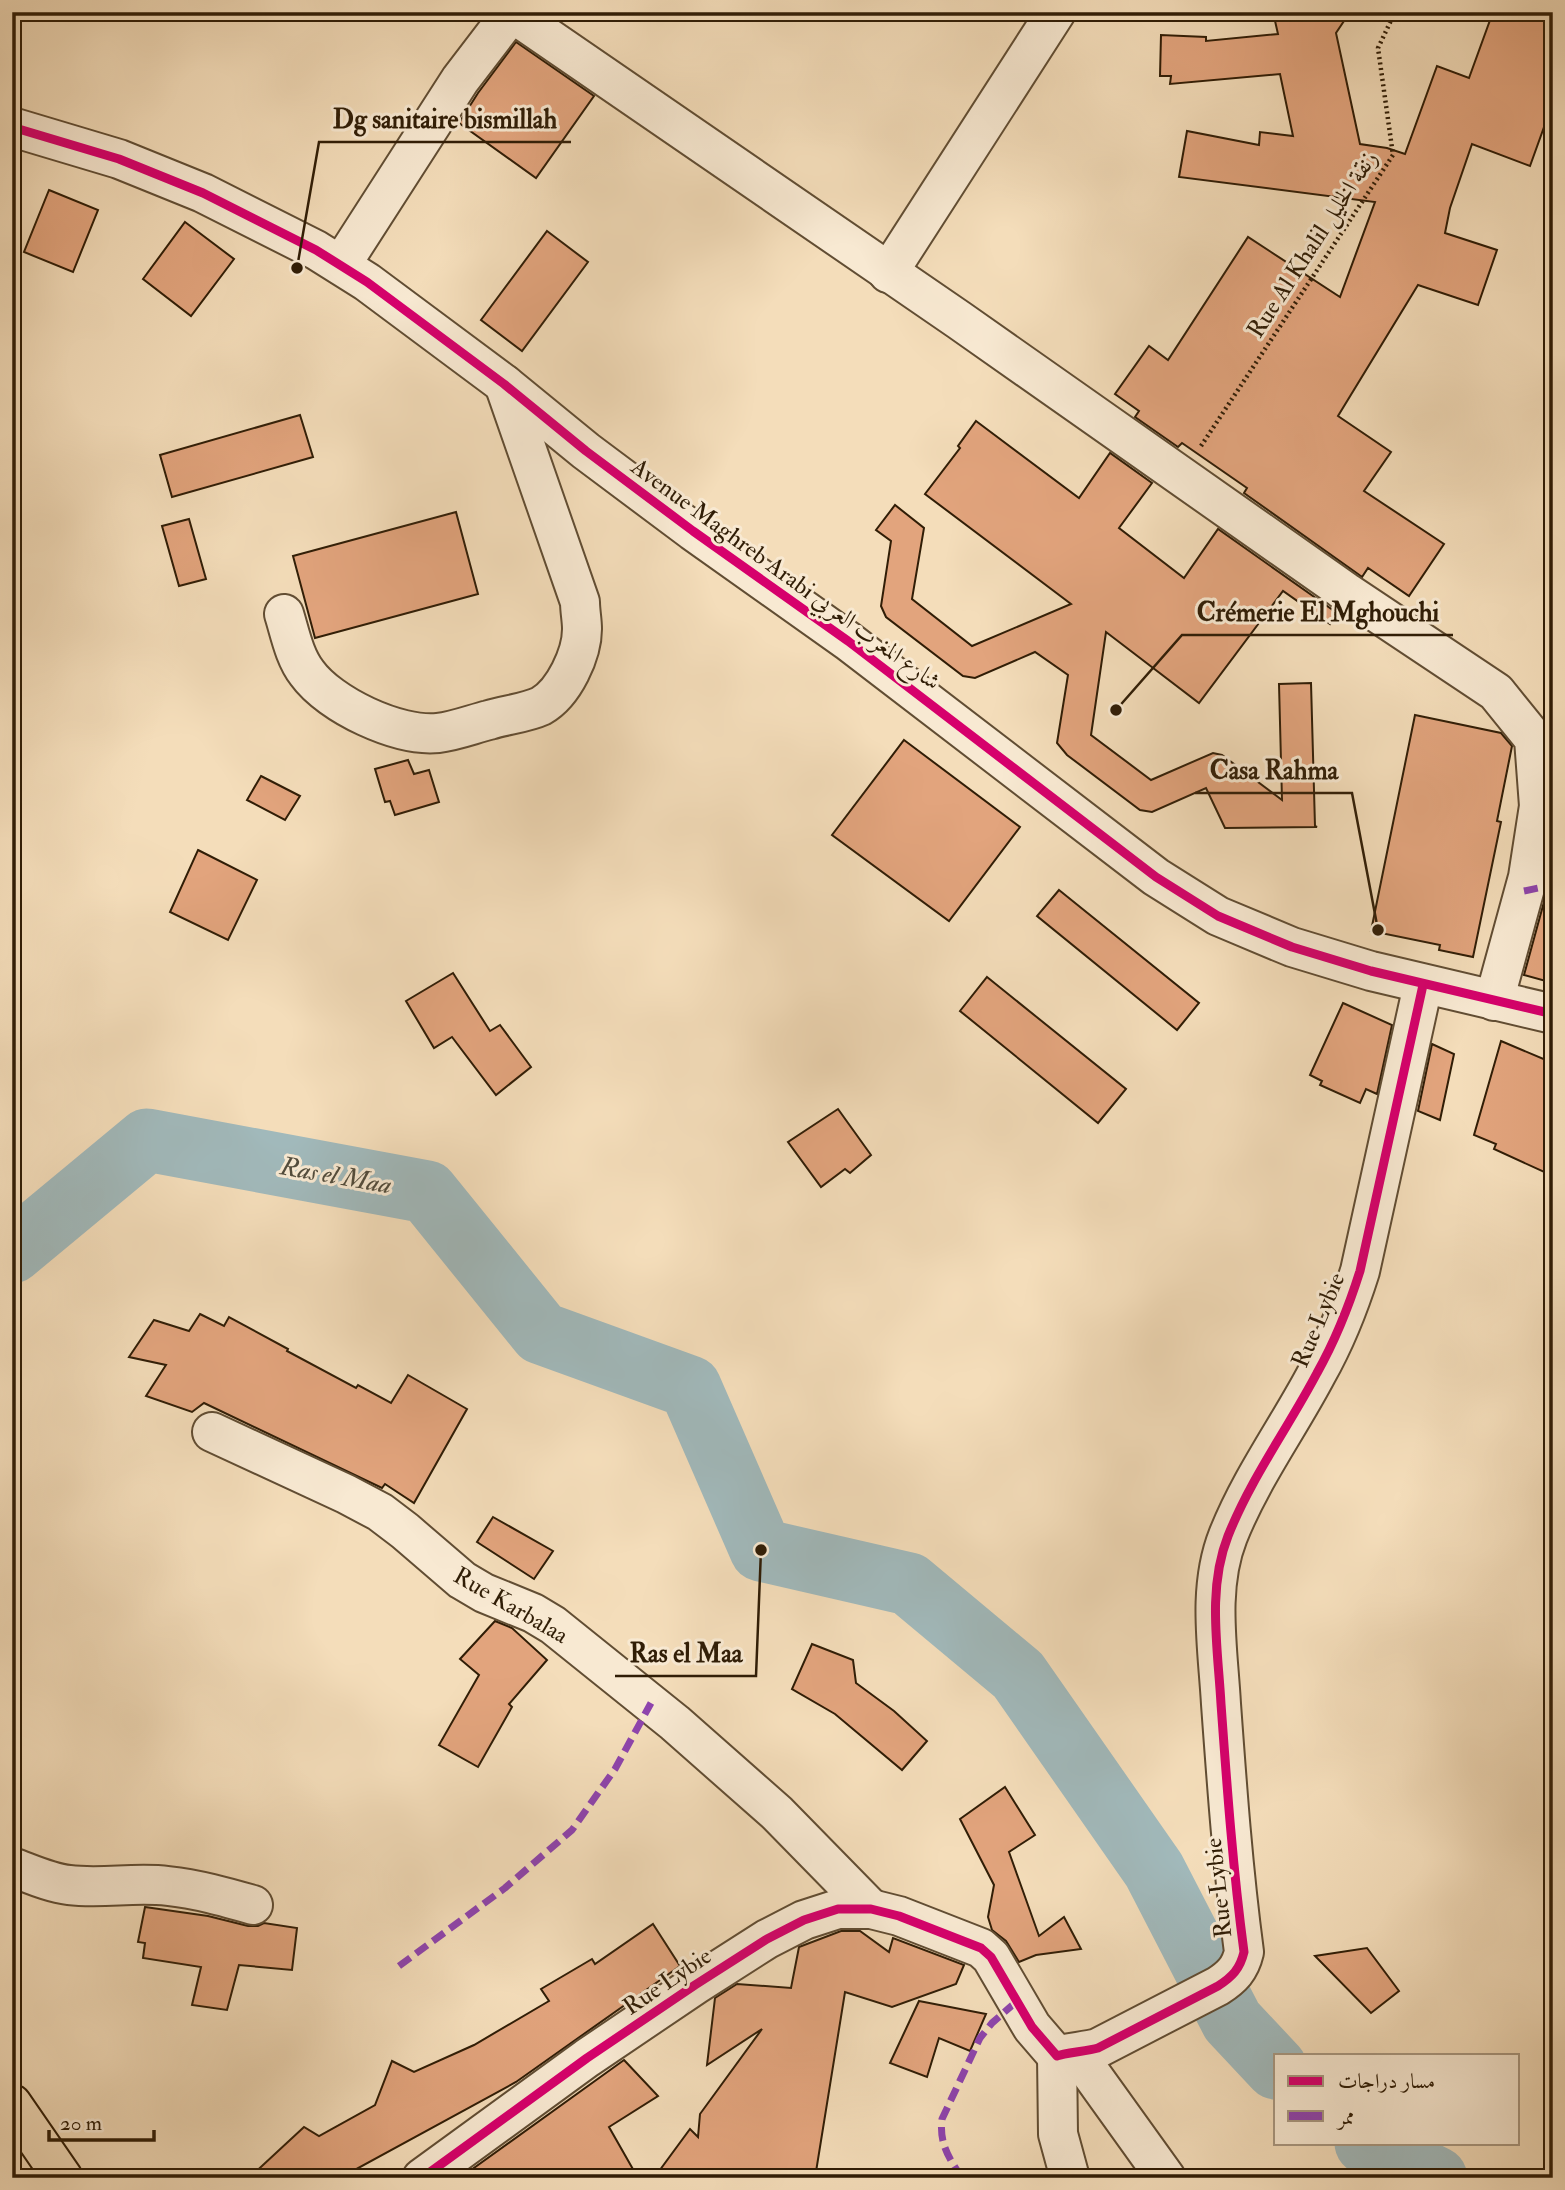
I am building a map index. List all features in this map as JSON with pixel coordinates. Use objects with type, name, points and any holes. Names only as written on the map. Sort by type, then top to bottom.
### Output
[{"type":"main road","points":[[12,2104],[64,2178]]},
{"type":"street","points":[[341,265],[460,79],[512,12],[1346,592],[1496,692],[1534,739],[1539,806],[1528,877],[1494,1001]]},
{"type":"street","points":[[888,272],[1056,12]]},
{"type":"street","name":"Avenue Maghreb Arabi شارع المغرب العربي","points":[[12,127],[119,159],[203,193],[341,265],[504,384],[586,451],[848,641],[1156,877],[1218,916],[1292,947],[1423,985],[1553,1014]]},
{"type":"street","points":[[284,614],[300,662],[325,692],[372,720],[397,729],[439,733],[541,706],[556,692],[577,656],[582,631],[580,602],[504,384]]},
{"type":"street","name":"Rue Lybie","points":[[422,2178],[587,2058],[767,1938],[804,1920],[838,1909],[871,1909],[899,1916],[981,1948],[991,1957],[1032,2026],[1077,2053],[1219,1986],[1232,1977],[1241,1964],[1244,1952],[1226,1784],[1217,1632],[1216,1586],[1220,1559],[1256,1477],[1318,1373],[1349,1305],[1360,1270],[1423,985]]},
{"type":"street","name":"Rue Karbalaa","points":[[212,1432],[346,1494],[380,1513],[462,1580],[553,1625],[642,1695],[757,1796],[871,1909]]},
{"type":"street","points":[[12,1867],[52,1882],[70,1885],[168,1886],[206,1892],[254,1905]]},
{"type":"street","points":[[1070,2178],[1058,2134],[1077,2053]]},
{"type":"street","points":[[1077,2053],[1166,2178]]},
{"type":"building","points":[[1273,12],[1350,12],[1336,33],[1360,144],[1405,154],[1437,66],[1469,78],[1493,12],[1553,12],[1553,102],[1530,166],[1472,144],[1450,208],[1445,233],[1497,250],[1478,305],[1418,285],[1338,416],[1391,452],[1364,491],[1444,544],[1409,596],[1368,568],[1362,577],[1244,493],[1247,488],[1182,443],[1178,447],[1135,417],[1139,411],[1115,394],[1149,346],[1168,360],[1248,237],[1340,297],[1375,202],[1179,177],[1187,131],[1259,145],[1260,132],[1293,136],[1280,74],[1170,84],[1171,76],[1160,76],[1161,35],[1206,37],[1206,41],[1278,34]]},
{"type":"building","points":[[516,42],[594,96],[536,178],[459,123]]},
{"type":"building","points":[[49,190],[98,210],[73,272],[24,252]]},
{"type":"building","points":[[185,222],[234,259],[191,316],[143,279]]},
{"type":"building","points":[[547,231],[588,262],[522,351],[481,320]]},
{"type":"building","points":[[300,415],[313,457],[172,497],[160,455]]},
{"type":"building","points":[[976,421],[1079,498],[1110,453],[1152,483],[1119,528],[1184,578],[1218,529],[1337,613],[1330,624],[1283,591],[1199,703],[1106,632],[1091,735],[1151,780],[1213,753],[1222,755],[1282,800],[1279,684],[1311,683],[1317,827],[1225,828],[1206,788],[1152,812],[1140,810],[1067,755],[1057,743],[1068,675],[1035,652],[975,678],[963,676],[886,617],[881,606],[891,541],[876,530],[895,505],[924,528],[912,599],[972,646],[1071,604],[925,494],[960,448],[958,446]]},
{"type":"building","points":[[456,512],[478,594],[315,638],[293,556]]},
{"type":"building","points":[[189,519],[206,579],[179,586],[162,526]]},
{"type":"building","points":[[1415,715],[1501,733],[1512,746],[1497,821],[1501,822],[1473,957],[1439,950],[1440,945],[1371,931]]},
{"type":"building","points":[[904,740],[1020,827],[949,921],[832,835]]},
{"type":"building","points":[[408,760],[414,774],[429,770],[439,802],[395,815],[390,801],[385,802],[375,769]]},
{"type":"building","points":[[261,776],[300,796],[285,820],[247,800]]},
{"type":"building","points":[[198,850],[257,880],[228,940],[170,912]]},
{"type":"building","points":[[1059,890],[1199,1003],[1177,1030],[1037,916]]},
{"type":"building","points":[[1547,891],[1553,892],[1553,983],[1524,975]]},
{"type":"building","points":[[453,973],[490,1031],[500,1025],[531,1067],[496,1095],[452,1037],[434,1048],[406,1001]]},
{"type":"building","points":[[987,977],[1126,1089],[1098,1123],[960,1011]]},
{"type":"building","points":[[1343,1003],[1392,1025],[1377,1094],[1366,1089],[1360,1103],[1320,1085],[1322,1081],[1310,1075]]},
{"type":"building","points":[[1501,1041],[1553,1063],[1553,1176],[1494,1149],[1496,1144],[1474,1135]]},
{"type":"building","points":[[1432,1044],[1454,1054],[1440,1120],[1418,1111]]},
{"type":"building","points":[[838,1109],[871,1155],[850,1173],[845,1169],[821,1187],[788,1142]]},
{"type":"building","points":[[200,1314],[224,1326],[229,1317],[356,1388],[358,1385],[391,1403],[408,1375],[467,1409],[414,1503],[385,1484],[382,1488],[204,1403],[192,1412],[146,1396],[166,1365],[129,1357],[154,1320],[189,1331]]},
{"type":"building","points":[[493,1517],[553,1551],[534,1579],[477,1542]]},
{"type":"building","points":[[495,1621],[512,1628],[547,1660],[509,1704],[512,1707],[478,1767],[439,1745],[479,1675],[460,1659]]},
{"type":"building","points":[[812,1644],[853,1660],[856,1683],[894,1711],[927,1741],[902,1770],[835,1714],[792,1689]]},
{"type":"building","points":[[1005,1787],[1035,1835],[1009,1852],[1039,1936],[1064,1917],[1081,1949],[1036,1955],[1019,1962],[1006,1941],[992,1930],[988,1917],[994,1885],[960,1819]]},
{"type":"building","points":[[145,1907],[208,1916],[248,1926],[264,1923],[297,1928],[292,1970],[239,1965],[227,2010],[192,2005],[201,1967],[143,1958],[145,1943],[138,1942]]},
{"type":"building","points":[[653,1924],[680,1966],[516,2082],[340,2178],[249,2178],[304,2127],[319,2136],[375,2105],[392,2061],[414,2072],[474,2045],[549,2001],[541,1989],[592,1959],[595,1964]]},
{"type":"building","points":[[841,1931],[860,1931],[889,1952],[893,1938],[964,1965],[956,1984],[892,2007],[845,1992],[815,2178],[654,2178],[690,2129],[698,2137],[700,2114],[762,2029],[707,2065],[715,1998],[737,1984],[791,1988],[799,1947]]},
{"type":"building","points":[[1367,1948],[1399,1991],[1371,2013],[1315,1956]]},
{"type":"building","points":[[919,2001],[986,2014],[970,2051],[939,2038],[927,2077],[890,2063]]},
{"type":"building","points":[[624,2060],[658,2096],[609,2127],[638,2178],[460,2178]]},
{"type":"waterway","name":"Ras el Maa","points":[[12,1252],[147,1140],[427,1192],[541,1333],[690,1387],[761,1550],[909,1584],[1018,1675],[1154,1870],[1232,2021],[1274,2066]]},
{"type":"waterway","name":"Ras el Maa","points":[[1368,2144],[1436,2178]]},
{"type":"marked path","points":[[1524,891],[1553,885]]},
{"type":"marked path","points":[[399,1966],[505,1888],[572,1830],[615,1769],[651,1703]]},
{"type":"marked path","points":[[962,2178],[944,2143],[942,2119],[980,2038],[992,2023],[1016,2002]]},
{"type":"cycle path","points":[[12,127],[119,159],[203,193],[316,250],[367,282],[504,384],[586,451],[848,641],[1156,877],[1218,916],[1292,947],[1371,971],[1553,1014]]},
{"type":"cycle path","points":[[422,2178],[587,2058],[695,1985],[767,1939],[804,1920],[838,1909],[871,1909],[899,1916],[981,1948],[991,1957],[1032,2027],[1057,2056],[1098,2048],[1218,1986],[1235,1972],[1244,1952],[1216,1641],[1218,1577],[1228,1536],[1237,1515],[1324,1361],[1351,1297],[1360,1271],[1423,985]]},
{"type":"place","name":"Dg sanitaire bismillah","points":[[297,268]]},
{"type":"place","name":"Crémerie El Mghouchi","points":[[1116,710]]},
{"type":"place","name":"Casa Rahma","points":[[1378,930]]},
{"type":"place","name":"Ras el Maa","points":[[761,1550]]}]
